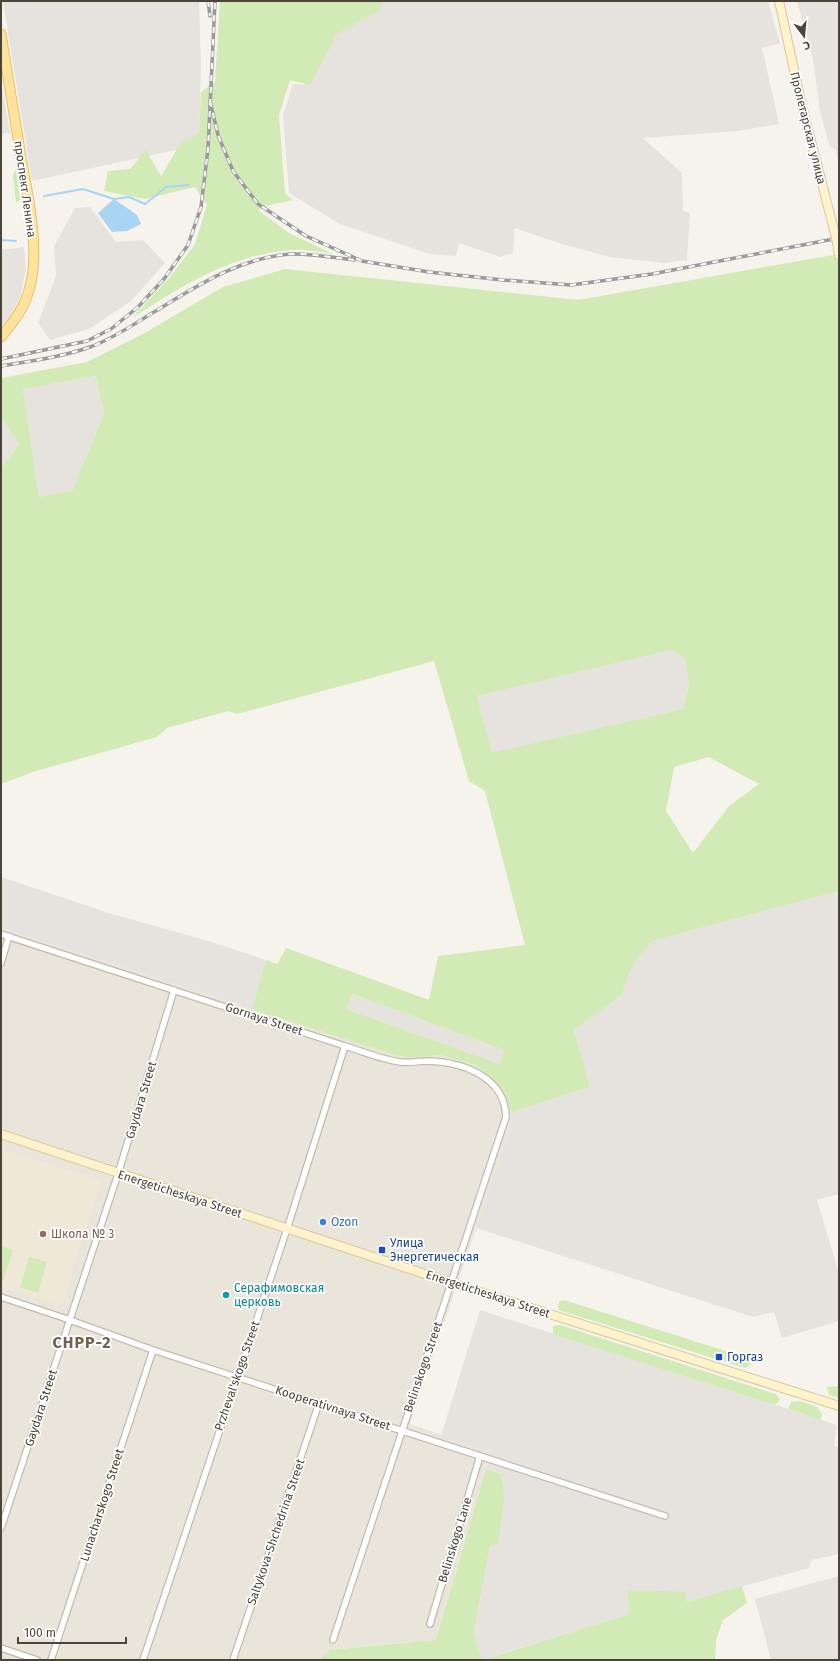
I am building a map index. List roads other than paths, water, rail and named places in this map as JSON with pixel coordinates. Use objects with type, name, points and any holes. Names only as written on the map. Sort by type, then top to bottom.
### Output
[{"type":"main road","name":"проспект Ленина","points":[[1,34],[30,210],[33,271],[30,289],[25,304],[16,319],[1,337]]},
{"type":"street","name":"Пролетарская улица","points":[[779,1],[801,102],[839,255]]},
{"type":"street","name":"Gornaya Street","points":[[1,934],[110,971],[174,990],[345,1046],[400,1062],[429,1061],[460,1066],[480,1074],[495,1087],[506,1107],[506,1117]]},
{"type":"street","points":[[1,963],[9,936]]},
{"type":"street","name":"Gaydara Street","points":[[1,1528],[118,1174],[174,990]]},
{"type":"street","name":"Przheval'skogo Street","points":[[143,1660],[287,1229],[345,1046]]},
{"type":"street","name":"Belinskogo Street","points":[[333,1640],[506,1117]]},
{"type":"street","name":"Energeticheskaya Street","points":[[1,1134],[118,1174],[452,1283],[839,1406]]},
{"type":"street","name":"Kooperativnaya Street","points":[[1,1298],[70,1320],[153,1350],[665,1516]]},
{"type":"street","name":"Lunacharskogo Street","points":[[51,1660],[153,1350]]},
{"type":"street","name":"Saltykova-Shchedrina Street","points":[[233,1660],[319,1404]]},
{"type":"street","name":"Belinskogo Lane","points":[[430,1624],[480,1456]]},
{"type":"street","points":[[1,1648],[38,1660]]},
{"type":"water","points":[[114,199],[137,215],[141,224],[127,231],[112,232],[98,213]]},
{"type":"waterway","points":[[44,196],[83,189],[114,199],[129,197],[145,204],[166,187],[189,185]]},
{"type":"waterway","points":[[1,240],[16,241]]},
{"type":"railway","points":[[208,1],[210,16]]},
{"type":"railway","points":[[1,359],[87,341],[111,329],[138,307],[164,279],[188,245],[201,207],[208,149],[215,1]]},
{"type":"railway","points":[[210,101],[218,135],[233,171],[258,204],[306,236],[362,261],[429,272],[503,280],[571,285],[652,274],[839,238]]},
{"type":"railway","points":[[1,366],[57,356],[99,344],[202,283],[236,267],[253,261],[290,254],[314,255],[354,260]]},
{"type":"place","name":"Ozon","points":[[323,1222]]},
{"type":"place","name":"Школа № 3","points":[[43,1234]]},
{"type":"place","name":"Улица Энергетическая","points":[[382,1250]]},
{"type":"place","name":"Серафимовская церковь","points":[[226,1295]]},
{"type":"place","name":"Горгаз","points":[[719,1357]]},
{"type":"district","name":"CHPP-2","points":[[82,1342]]}]
